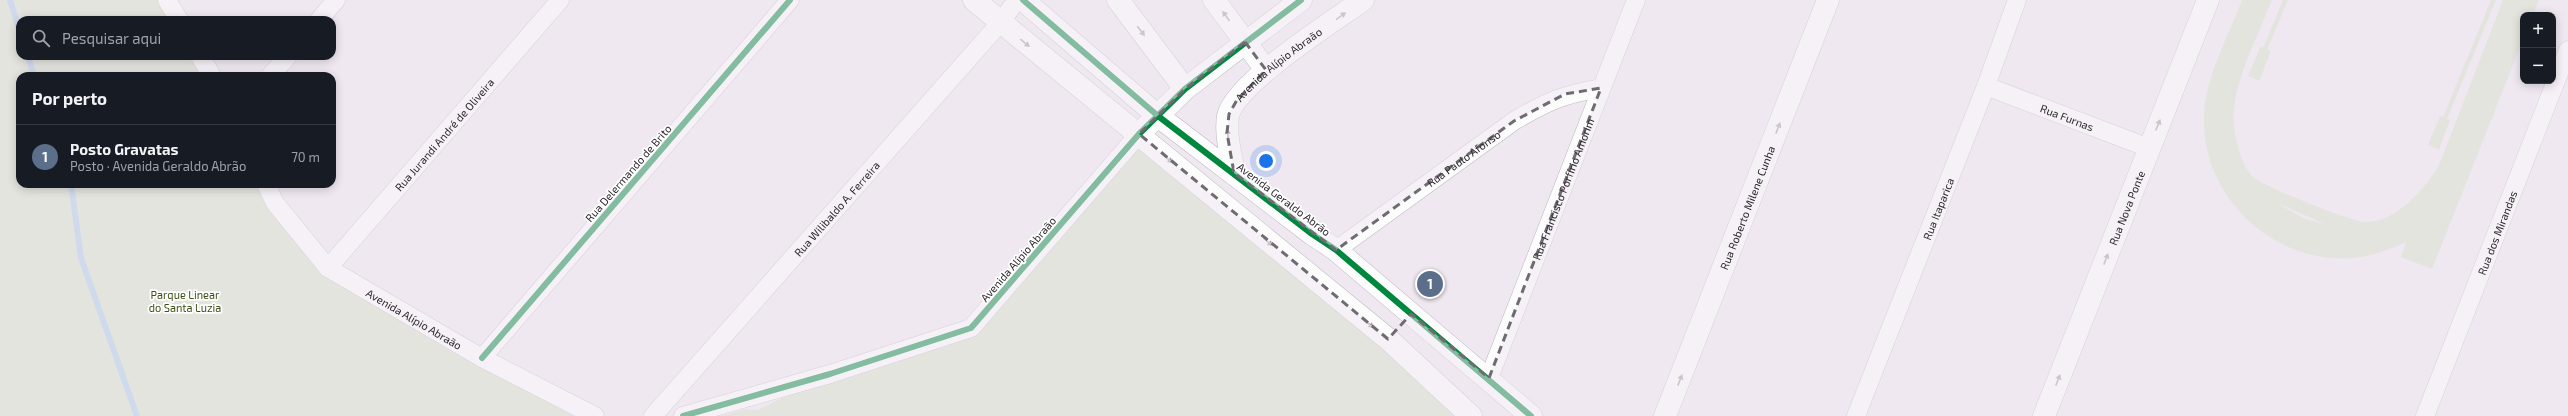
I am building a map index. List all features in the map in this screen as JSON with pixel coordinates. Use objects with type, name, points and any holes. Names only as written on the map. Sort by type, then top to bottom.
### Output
[{"type":"street","points":[[167,0],[177,16]]},
{"type":"street","points":[[322,16],[336,0]]},
{"type":"street","name":"Rua Jurandi André de Oliveira","points":[[328,268],[560,0]]},
{"type":"street","name":"Rua Delermando de Brito","points":[[482,358],[790,0]]},
{"type":"street","points":[[974,0],[1000,23],[1388,338],[1471,416]]},
{"type":"street","name":"Rua Wilibaldo A. Ferreira","points":[[653,416],[1000,23],[1017,0]]},
{"type":"street","name":"Avenida Geraldo Abrão","points":[[1023,0],[1158,116],[1312,234],[1336,250],[1489,378],[1531,416]]},
{"type":"street","points":[[1118,0],[1185,89]]},
{"type":"street","points":[[1214,0],[1266,70]]},
{"type":"street","name":"Avenida Alípio Abraão","points":[[683,416],[830,374],[971,328],[1138,134],[1185,89],[1301,0]]},
{"type":"street","name":"Avenida Alípio Abraão","points":[[1234,173],[1227,132],[1228,114],[1237,100],[1266,70],[1363,0]]},
{"type":"street","name":"Rua Francisco Porfírio Amorim","points":[[1489,378],[1636,0]]},
{"type":"street","name":"Rua Roberto Milene Cunha","points":[[1666,416],[1828,0]]},
{"type":"street","name":"Rua Itaparica","points":[[1856,416],[1986,86],[2017,0]]},
{"type":"street","name":"Rua Nova Ponte","points":[[2044,416],[2208,0]]},
{"type":"street","name":"Rua dos Mirandas","points":[[2425,416],[2568,50]]},
{"type":"street","points":[[202,60],[210,72]]},
{"type":"street","points":[[274,72],[284,60]]},
{"type":"street","name":"Rua Furnas","points":[[1986,86],[2149,148]]},
{"type":"street","name":"Rua Paulo Afonso","points":[[1336,250],[1514,121],[1541,104],[1565,94],[1601,88]]},
{"type":"street","name":"Avenida Alípio Abraão","points":[[268,188],[275,203],[328,268],[482,358],[595,416]]},
{"type":"street","points":[[1388,338],[1411,314]]},
{"type":"highlighted area","points":[[1245,42],[1266,70],[1237,100],[1229,114],[1227,133],[1234,173],[1336,250],[1514,121],[1565,94],[1601,88],[1489,378],[1411,314],[1388,339],[1139,134],[1185,89]]},
{"type":"green space","name":"Parque Linear do Santa Luzia","points":[[0,0],[167,0],[177,16],[16,16],[16,60],[202,60],[210,72],[16,72],[16,188],[269,188],[328,268],[595,416],[0,416]]},
{"type":"green space","points":[[2242,0],[2272,0],[2246,62],[2236,95],[2234,126],[2236,139],[2244,165],[2251,175],[2270,187],[2342,216],[2365,222],[2376,221],[2398,211],[2408,203],[2426,184],[2439,165],[2503,0],[2539,0],[2534,12],[2520,12],[2520,48],[2432,269],[2401,257],[2406,242],[2393,248],[2367,256],[2354,258],[2324,257],[2296,250],[2270,237],[2247,220],[2228,198],[2214,172],[2206,145],[2204,115],[2206,100],[2218,56]],"holes":[[[2277,203],[2325,224],[2305,219]]]},
{"type":"green space","points":[[2283,0],[2288,0],[2267,50],[2271,51],[2259,81],[2248,76],[2260,47],[2263,48]]},
{"type":"green space","points":[[2491,0],[2496,0],[2447,119],[2450,120],[2439,150],[2428,145],[2440,116],[2443,117]]},
{"type":"green space","points":[[1139,134],[1463,416],[721,416],[746,409],[758,410],[830,374],[971,328]]},
{"type":"waterway","points":[[10,0],[16,19]]},
{"type":"waterway","points":[[29,60],[33,72]]},
{"type":"waterway","points":[[72,188],[81,258],[137,416]]},
{"type":"cycle path","points":[[482,358],[790,0]]},
{"type":"cycle path","points":[[1023,0],[1158,116],[1312,234],[1336,250],[1531,416]]},
{"type":"cycle path","points":[[683,416],[830,374],[971,328],[1139,134],[1185,89],[1301,0]]},
{"type":"place","name":"Posto Gravatas","points":[[1430,284]]}]
